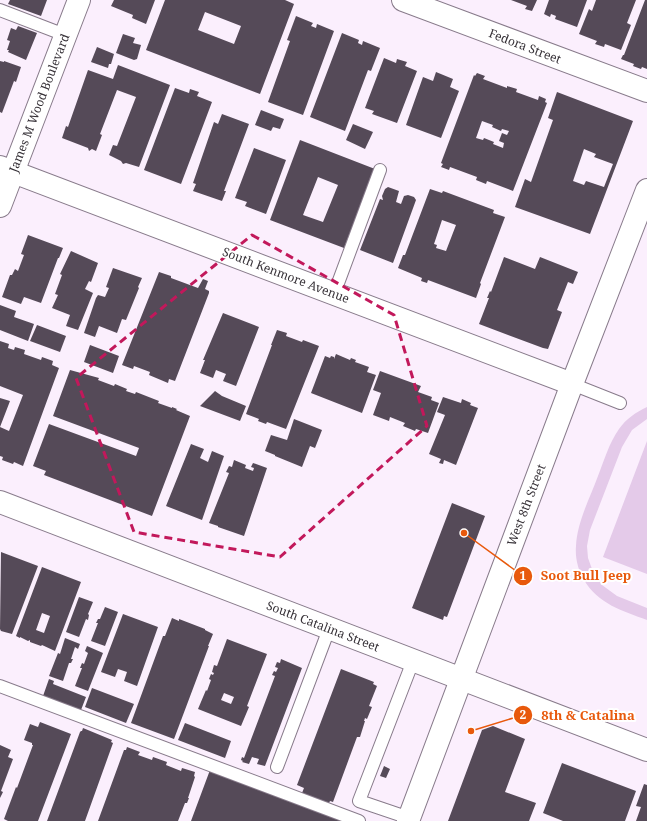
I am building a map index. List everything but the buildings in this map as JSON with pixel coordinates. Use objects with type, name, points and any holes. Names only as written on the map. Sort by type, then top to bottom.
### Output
[{"type":"street","name":"James M Wood Boulevard","points":[[0,206],[6,169],[79,0]]},
{"type":"street","name":"Fedora Street","points":[[403,0],[647,91]]},
{"type":"street","name":"South Kenmore Avenue","points":[[6,169],[572,384]]},
{"type":"street","name":"West 8th Street","points":[[409,820],[460,679],[647,190]]},
{"type":"street","name":"South Catalina Street","points":[[0,502],[647,750]]},
{"type":"lane","points":[[0,10],[65,35]]},
{"type":"lane","points":[[334,294],[380,170]]},
{"type":"lane","points":[[572,384],[620,403]]},
{"type":"lane","points":[[277,767],[329,629]]},
{"type":"lane","points":[[409,820],[359,801],[413,661]]},
{"type":"lane","points":[[0,686],[359,821]]},
{"type":"highlighted area","points":[[252,235],[394,315],[427,426],[280,557],[134,532],[76,378]]},
{"type":"shaded area","points":[[647,407],[647,419],[632,430],[622,447],[590,530],[587,546],[588,558],[592,569],[602,585],[617,596],[647,608],[647,620],[612,606],[596,595],[582,576],[577,564],[576,550],[581,519],[612,440],[628,419]]},
{"type":"shaded area","points":[[647,441],[647,574],[603,557]]},
{"type":"place","name":"Soot Bull Jeep","points":[[464,533]]},
{"type":"place","name":"8th & Catalina","points":[[471,731]]}]
